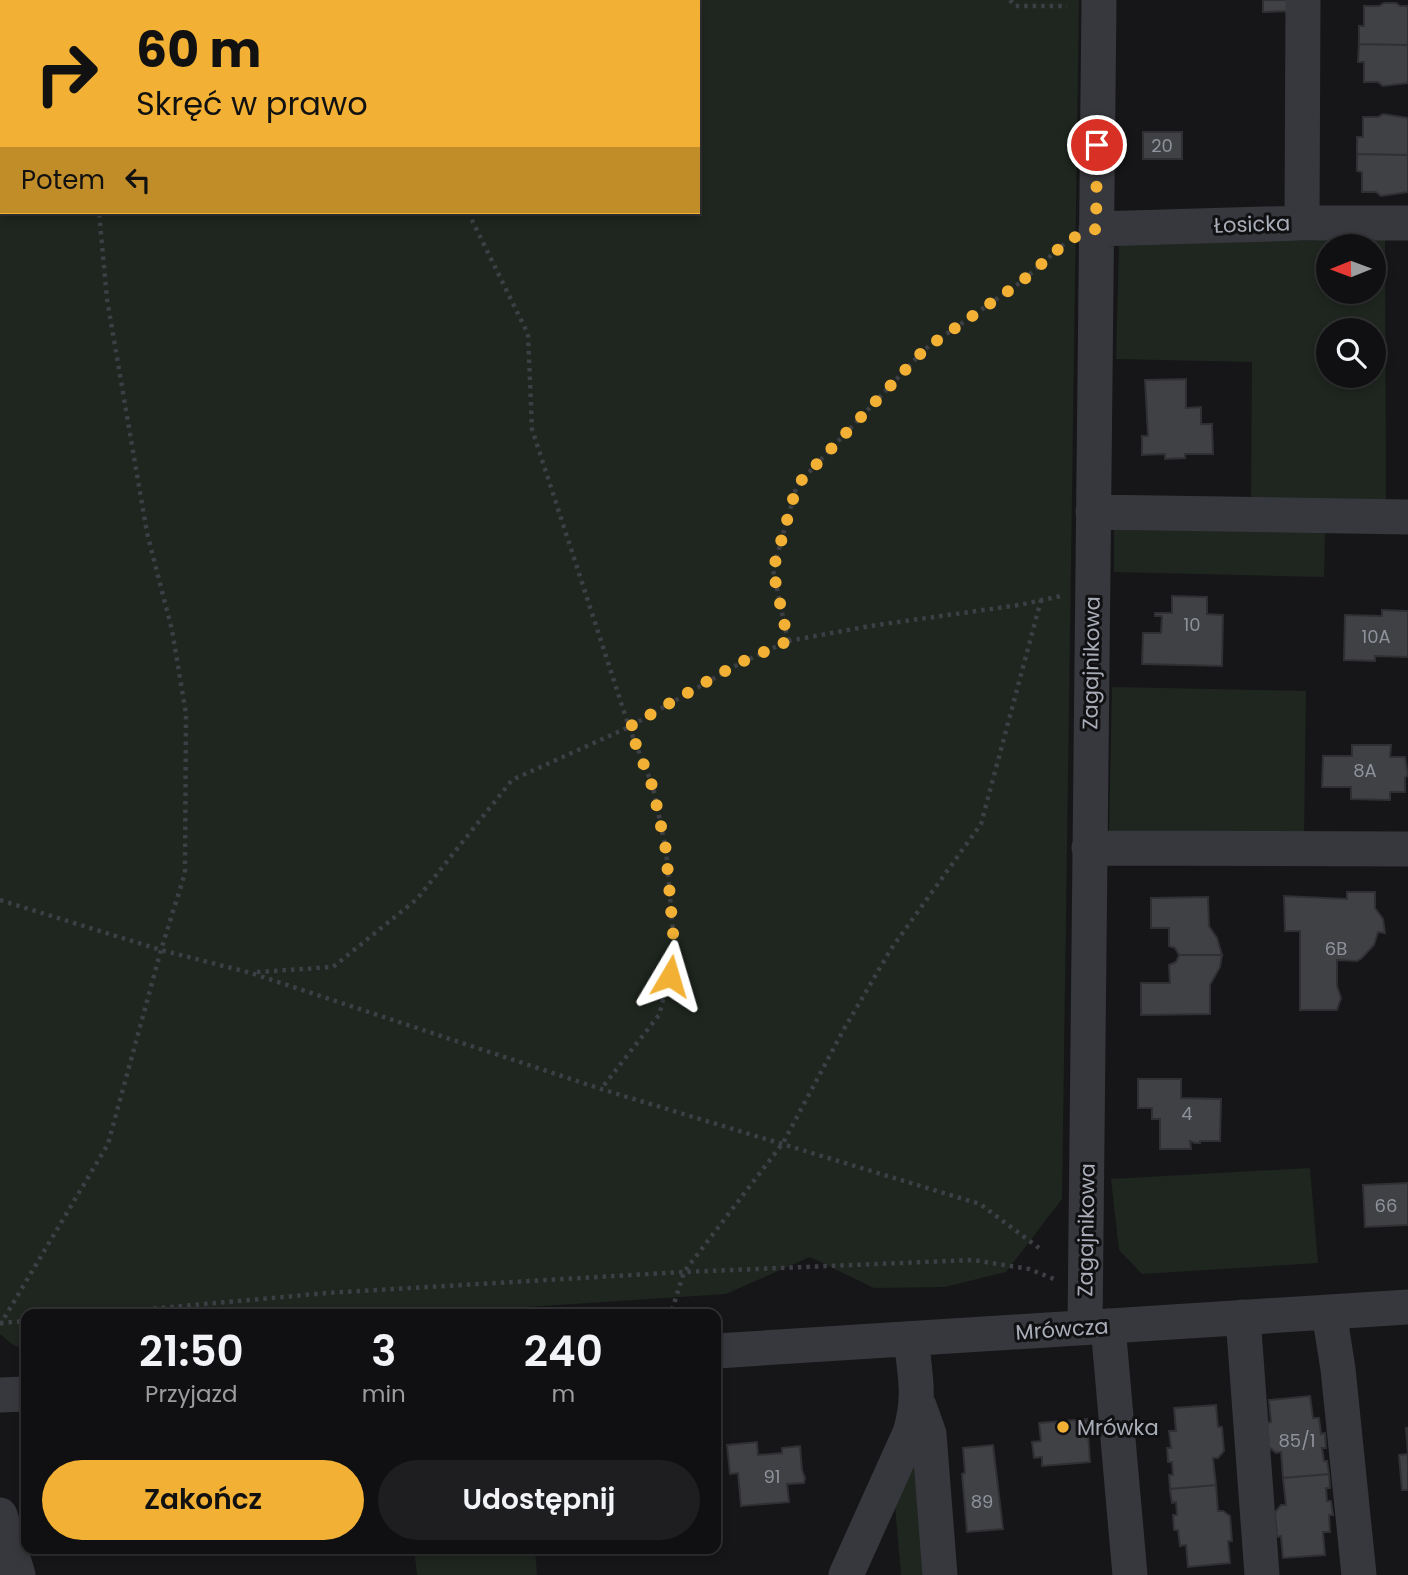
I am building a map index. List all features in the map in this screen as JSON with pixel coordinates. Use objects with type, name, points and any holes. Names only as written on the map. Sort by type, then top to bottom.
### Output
[{"type":"street","points":[[1303,0],[1303,223]]},
{"type":"street","name":"Zagajnikowa","points":[[1100,3],[1086,1293],[1096,1326],[1130,1575]]},
{"type":"street","name":"Łosicka","points":[[1096,229],[1408,223]]},
{"type":"street","points":[[1093,512],[1408,517]]},
{"type":"street","points":[[1089,848],[1408,849]]},
{"type":"street","name":"Mrówcza","points":[[721,1351],[1408,1307]]},
{"type":"street","points":[[1329,1312],[1338,1368],[1359,1575]]},
{"type":"street","points":[[1243,1317],[1262,1575]]},
{"type":"street","points":[[911,1339],[918,1403],[929,1434],[940,1575]]},
{"type":"street","points":[[0,1395],[21,1394]]},
{"type":"street","points":[[846,1575],[910,1433],[918,1403]]},
{"type":"street","points":[[0,1515],[18,1575]]},
{"type":"path","points":[[1010,0],[1016,6],[1100,3]]},
{"type":"path","points":[[0,1324],[108,1144],[160,950],[185,873],[186,714],[172,630],[147,533],[107,299],[99,214]]},
{"type":"path","points":[[469,214],[528,334],[532,429],[629,727],[653,788],[664,837],[675,956],[659,1015],[601,1089]]},
{"type":"path","points":[[788,641],[773,570],[797,485],[925,349],[1021,282],[1070,239],[1096,229]]},
{"type":"path","points":[[251,973],[333,967],[416,899],[512,780],[629,727],[737,664],[788,641],[870,626],[1019,605],[1093,590]]},
{"type":"path","points":[[672,1309],[684,1272],[783,1143],[844,1029],[891,949],[981,824],[1041,600]]},
{"type":"path","points":[[0,900],[160,950],[251,973],[601,1089],[980,1204],[1039,1248]]},
{"type":"path","points":[[149,1309],[327,1293],[684,1272],[973,1260],[1030,1269],[1086,1293]]},
{"type":"path","points":[[0,1324],[21,1322]]},
{"type":"shaded area","points":[[700,0],[1079,0],[1062,1199],[1006,1272],[945,1287],[874,1288],[810,1257],[726,1294],[498,1309],[21,1309],[21,1347],[13,1345],[0,1334],[0,214],[700,214]]},
{"type":"shaded area","points":[[1146,240],[1316,241],[1316,304],[1385,304],[1385,318],[1316,318],[1316,388],[1386,388],[1386,506],[1251,502],[1252,362],[1116,359],[1119,243]]},
{"type":"shaded area","points":[[1114,523],[1325,532],[1324,577],[1114,572]]},
{"type":"shaded area","points":[[1112,687],[1306,691],[1304,837],[1109,834]]},
{"type":"shaded area","points":[[1310,1168],[1318,1263],[1142,1274],[1119,1250],[1111,1179]]},
{"type":"shaded area","points":[[922,1435],[933,1575],[901,1575],[893,1482]]},
{"type":"shaded area","points":[[415,1554],[535,1554],[537,1575],[417,1575]]},
{"type":"building","points":[[1263,0],[1291,0],[1291,11],[1263,12]]},
{"type":"building","points":[[1384,3],[1408,6],[1408,45],[1359,44],[1359,26],[1364,26],[1364,6],[1379,6]]},
{"type":"building","points":[[1359,44],[1408,45],[1408,83],[1383,86],[1378,82],[1364,82],[1364,62],[1358,62]]},
{"type":"building","points":[[1383,114],[1408,118],[1408,155],[1357,154],[1357,137],[1363,137],[1363,117],[1378,117]]},
{"type":"building","points":[[1143,132],[1182,132],[1182,159],[1143,159]]},
{"type":"building","points":[[1357,154],[1408,155],[1408,192],[1381,196],[1376,192],[1362,192],[1362,172],[1357,171]]},
{"type":"building","points":[[1186,379],[1186,408],[1201,407],[1201,424],[1212,424],[1213,454],[1185,454],[1185,458],[1165,459],[1165,454],[1142,455],[1142,436],[1148,436],[1145,380]]},
{"type":"building","points":[[1172,596],[1207,597],[1207,614],[1223,615],[1222,666],[1142,664],[1143,633],[1161,633],[1162,616],[1155,616],[1155,613],[1172,613]]},
{"type":"building","points":[[1382,610],[1408,611],[1408,657],[1375,656],[1375,661],[1344,660],[1345,615],[1382,616]]},
{"type":"building","points":[[1352,745],[1391,745],[1390,757],[1405,757],[1408,775],[1405,778],[1405,792],[1390,792],[1390,800],[1351,799],[1351,787],[1322,787],[1323,756],[1352,756]]},
{"type":"building","points":[[1347,892],[1375,892],[1375,908],[1383,919],[1385,933],[1378,932],[1374,945],[1357,961],[1337,960],[1337,986],[1341,998],[1337,1010],[1300,1010],[1300,931],[1285,931],[1284,896],[1347,899]]},
{"type":"building","points":[[1208,897],[1209,926],[1217,938],[1222,955],[1179,955],[1175,948],[1169,946],[1169,928],[1151,928],[1151,898]]},
{"type":"building","points":[[1179,955],[1222,955],[1220,967],[1210,985],[1210,1014],[1141,1015],[1141,983],[1170,983],[1169,965],[1176,962]]},
{"type":"building","points":[[1138,1079],[1181,1079],[1181,1098],[1221,1099],[1220,1141],[1190,1141],[1191,1149],[1160,1149],[1160,1119],[1152,1119],[1152,1108],[1138,1108]]},
{"type":"building","points":[[1408,1183],[1408,1225],[1365,1227],[1363,1185]]},
{"type":"building","points":[[1310,1396],[1313,1418],[1319,1418],[1321,1434],[1325,1433],[1326,1448],[1322,1448],[1329,1474],[1283,1478],[1281,1452],[1276,1453],[1269,1447],[1269,1400]]},
{"type":"building","points":[[1216,1405],[1218,1427],[1222,1427],[1224,1451],[1218,1458],[1213,1458],[1216,1485],[1170,1489],[1169,1475],[1173,1475],[1167,1448],[1171,1448],[1169,1431],[1176,1431],[1174,1408]]},
{"type":"building","points":[[1087,1419],[1090,1462],[1042,1466],[1042,1457],[1034,1458],[1032,1442],[1041,1441],[1039,1423]]},
{"type":"building","points":[[757,1442],[758,1455],[782,1453],[782,1448],[800,1446],[805,1478],[804,1483],[787,1484],[789,1502],[741,1506],[738,1473],[730,1474],[727,1445]]},
{"type":"building","points":[[993,1445],[1003,1529],[967,1532],[962,1474],[965,1473],[963,1448]]},
{"type":"building","points":[[1408,1454],[1408,1490],[1402,1490],[1399,1455]]},
{"type":"building","points":[[1329,1474],[1327,1501],[1331,1501],[1333,1515],[1329,1515],[1330,1532],[1323,1532],[1325,1555],[1283,1558],[1281,1536],[1277,1537],[1275,1512],[1281,1505],[1286,1505],[1283,1478]]},
{"type":"building","points":[[1216,1485],[1218,1511],[1230,1516],[1230,1563],[1188,1567],[1186,1545],[1180,1546],[1178,1530],[1174,1530],[1176,1502],[1172,1503],[1170,1489]]},
{"type":"place","name":"Mrówka","points":[[1063,1427]]},
{"type":"route","points":[[670,976],[675,956],[666,850],[653,788],[629,727],[737,664],[788,641],[773,570],[797,485],[925,349],[1021,282],[1070,239],[1096,229],[1097,145]]}]
